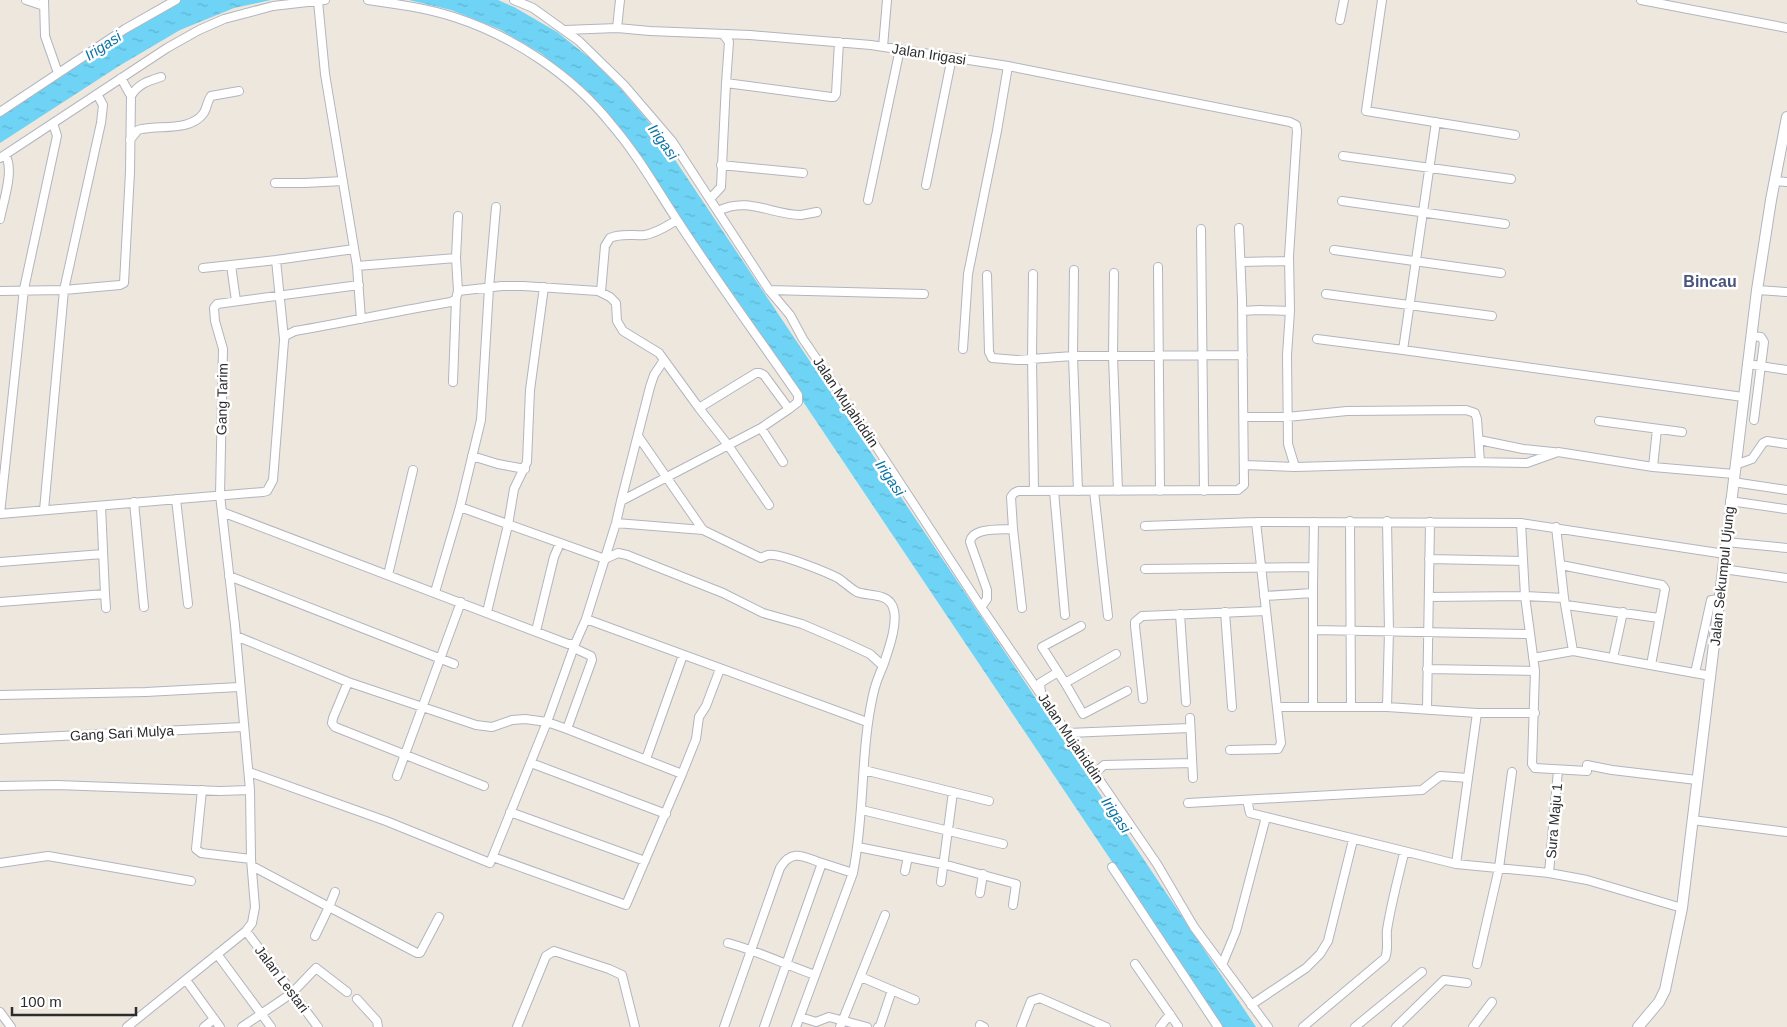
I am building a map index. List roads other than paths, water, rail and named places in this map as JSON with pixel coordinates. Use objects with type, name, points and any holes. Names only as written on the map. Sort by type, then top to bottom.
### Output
[{"type":"main road","name":"Jalan Sekumpul Ujung","points":[[1638,1027],[1659,1002],[1665,990],[1682,908],[1747,364],[1757,290],[1787,117]]},
{"type":"street","points":[[26,0],[44,3],[45,36],[58,73]]},
{"type":"street","points":[[0,112],[126,29],[176,0]]},
{"type":"street","points":[[0,218],[9,176],[9,165],[2,157],[167,48],[213,24],[273,6],[325,0]]},
{"type":"street","points":[[368,0],[423,9],[454,17],[487,30],[518,46],[547,65],[592,102],[637,157],[677,220],[798,395],[798,402],[761,428],[621,501]]},
{"type":"street","name":"Jalan Mujahiddin","points":[[514,0],[533,8],[580,42],[624,85],[672,141],[768,290],[790,315],[803,339],[868,434],[981,607],[1157,864],[1194,927],[1268,1027]]},
{"type":"street","points":[[617,28],[620,0]]},
{"type":"street","points":[[883,46],[887,0]]},
{"type":"street","points":[[1340,20],[1344,0]]},
{"type":"street","points":[[1382,0],[1366,111],[1515,135]]},
{"type":"street","points":[[1641,0],[1787,28]]},
{"type":"street","points":[[318,1],[325,74],[357,266],[361,319]]},
{"type":"street","name":"Jalan Irigasi","points":[[565,30],[617,28],[883,46],[1008,66],[1293,123],[1296,125],[1297,132],[1289,261]]},
{"type":"street","points":[[710,199],[721,187],[729,42],[723,34]]},
{"type":"street","points":[[726,83],[834,97],[839,42]]},
{"type":"street","points":[[868,200],[900,49]]},
{"type":"street","points":[[926,185],[952,57]]},
{"type":"street","points":[[963,348],[968,274],[998,131],[1008,66]]},
{"type":"street","points":[[131,96],[137,87],[161,76]]},
{"type":"street","points":[[0,291],[64,290],[120,285],[125,281],[131,96],[121,78]]},
{"type":"street","points":[[130,140],[138,130],[178,126],[194,121],[203,115],[211,96],[239,92]]},
{"type":"street","points":[[44,510],[64,290],[101,123],[103,105],[97,94]]},
{"type":"street","points":[[1403,350],[1436,122]]},
{"type":"street","points":[[53,123],[57,136],[24,290],[0,514],[267,491],[272,484],[284,338],[276,260]]},
{"type":"street","points":[[1343,156],[1512,179]]},
{"type":"street","points":[[721,165],[803,173]]},
{"type":"street","points":[[1775,180],[1787,182]]},
{"type":"street","points":[[275,183],[342,181]]},
{"type":"street","points":[[1342,201],[1505,224]]},
{"type":"street","points":[[718,211],[735,205],[763,207],[796,214],[817,212]]},
{"type":"street","points":[[435,592],[460,507],[482,416],[489,288],[496,207]]},
{"type":"street","points":[[453,382],[458,216]]},
{"type":"street","points":[[601,292],[605,246],[610,238],[621,235],[647,235],[677,220]]},
{"type":"street","points":[[1201,228],[1204,490]]},
{"type":"street","points":[[1022,608],[1013,529],[1012,497],[1014,493],[1018,491],[1241,489],[1245,480],[1239,228]]},
{"type":"street","points":[[203,268],[354,249]]},
{"type":"street","points":[[1334,250],[1501,273]]},
{"type":"street","points":[[357,266],[456,258]]},
{"type":"street","points":[[1240,262],[1289,261],[1290,311],[1287,355],[1287,417],[1288,444],[1295,467]]},
{"type":"street","points":[[231,265],[236,301],[359,285]]},
{"type":"street","points":[[1158,267],[1160,491]]},
{"type":"street","points":[[1074,270],[1073,356],[1078,491]]},
{"type":"street","points":[[1114,273],[1113,356],[1118,491]]},
{"type":"street","points":[[1033,274],[1034,491]]},
{"type":"street","points":[[987,275],[989,355],[999,360],[1073,356],[1243,354]]},
{"type":"street","points":[[284,338],[295,331],[450,302],[457,295],[502,286],[544,287],[601,292],[610,296],[616,303],[617,321],[623,331],[659,353],[728,445],[769,505]]},
{"type":"street","points":[[487,612],[508,526],[514,489],[527,462],[530,390],[544,287]]},
{"type":"street","points":[[768,290],[924,294]]},
{"type":"street","points":[[1757,290],[1787,292]]},
{"type":"street","points":[[1326,294],[1492,316]]},
{"type":"street","name":"Gang Tarim","points":[[236,301],[217,304],[214,308],[214,313],[223,349],[220,495],[230,576],[250,790],[251,862],[255,894],[255,915],[246,931]]},
{"type":"street","points":[[1242,311],[1290,311]]},
{"type":"street","points":[[1751,336],[1763,339],[1754,420]]},
{"type":"street","points":[[1317,339],[1743,397]]},
{"type":"street","points":[[248,772],[386,821],[490,863],[531,763],[574,646],[586,619],[616,523],[650,387],[654,375],[664,360]]},
{"type":"street","points":[[1747,364],[1787,370]]},
{"type":"street","points":[[699,408],[759,372],[764,375],[789,409]]},
{"type":"street","points":[[1244,417],[1287,417],[1347,412],[1466,410],[1475,413],[1478,419],[1480,462]]},
{"type":"street","points":[[1600,421],[1682,432]]},
{"type":"street","points":[[761,428],[783,462]]},
{"type":"street","points":[[1653,467],[1657,429]]},
{"type":"street","points":[[638,436],[703,530]]},
{"type":"street","points":[[1479,440],[1523,449],[1558,452],[1653,467],[1734,474],[1787,490]]},
{"type":"street","points":[[1734,474],[1752,458],[1763,443],[1787,444]]},
{"type":"street","points":[[1244,466],[1295,467],[1480,462],[1527,463],[1558,452]]},
{"type":"street","points":[[472,456],[498,464],[525,469]]},
{"type":"street","points":[[388,575],[413,470]]},
{"type":"street","points":[[1054,491],[1065,615]]},
{"type":"street","points":[[1094,491],[1108,616]]},
{"type":"street","points":[[176,499],[188,604]]},
{"type":"street","points":[[1730,501],[1785,509]]},
{"type":"street","points":[[134,502],[144,607]]},
{"type":"street","points":[[100,506],[106,608]]},
{"type":"street","points":[[460,507],[508,526],[605,559],[618,553],[627,554],[723,593],[763,613],[802,624],[844,642],[870,654],[883,666]]},
{"type":"street","points":[[222,512],[536,631],[574,646],[591,656],[592,658],[567,728]]},
{"type":"street","points":[[1350,521],[1351,706]]},
{"type":"street","points":[[1145,526],[1350,521],[1521,523],[1725,554]]},
{"type":"street","points":[[1387,521],[1387,707]]},
{"type":"street","points":[[1230,750],[1278,749],[1282,739],[1256,522]]},
{"type":"street","points":[[1313,706],[1314,522]]},
{"type":"street","points":[[1427,709],[1430,522]]},
{"type":"street","points":[[616,523],[703,530],[761,558],[768,555],[778,556],[825,572],[840,579],[857,592],[886,599],[893,608],[892,638],[873,693],[867,722],[862,810],[853,873],[796,1027]]},
{"type":"street","points":[[1521,523],[1525,596],[1535,671],[1532,764],[1535,768],[1587,771],[1587,765],[1612,770],[1697,780]]},
{"type":"street","points":[[1556,527],[1573,651]]},
{"type":"street","points":[[981,607],[987,599],[987,590],[970,542],[971,537],[975,533],[1013,529]]},
{"type":"street","points":[[1726,542],[1787,548]]},
{"type":"street","points":[[536,631],[552,564],[560,543]]},
{"type":"street","points":[[0,562],[103,554]]},
{"type":"street","points":[[1429,558],[1523,561]]},
{"type":"street","points":[[1561,565],[1662,585],[1665,588],[1651,665]]},
{"type":"street","points":[[1145,570],[1313,567]]},
{"type":"street","points":[[1723,570],[1787,578]]},
{"type":"street","points":[[230,576],[454,664]]},
{"type":"street","points":[[1264,596],[1313,593]]},
{"type":"street","points":[[0,602],[106,594]]},
{"type":"street","points":[[1429,597],[1525,596],[1659,618]]},
{"type":"street","points":[[1695,673],[1711,600],[1720,599]]},
{"type":"street","points":[[397,776],[461,602]]},
{"type":"street","points":[[1143,699],[1135,626],[1142,616],[1266,611]]},
{"type":"street","points":[[1225,612],[1232,707]]},
{"type":"street","points":[[1613,658],[1623,612]]},
{"type":"street","points":[[1180,614],[1186,702]]},
{"type":"street","points":[[586,619],[867,722]]},
{"type":"street","points":[[1081,626],[1042,647],[1083,714],[1126,690]]},
{"type":"street","points":[[1313,630],[1529,634]]},
{"type":"street","points":[[236,636],[348,682],[482,727],[492,727],[518,719],[547,722],[567,728],[682,774]]},
{"type":"street","points":[[1533,658],[1573,651],[1711,676]]},
{"type":"street","points":[[1065,683],[1116,654]]},
{"type":"street","points":[[646,759],[683,655]]},
{"type":"street","points":[[493,856],[626,905],[696,739],[699,717],[706,706],[720,669]]},
{"type":"street","points":[[1427,669],[1535,671]]},
{"type":"street","points":[[1041,693],[1040,683],[1058,672]]},
{"type":"street","points":[[348,682],[333,718],[332,723],[335,727],[484,786]]},
{"type":"street","points":[[0,695],[146,692],[240,687]]},
{"type":"street","points":[[1277,707],[1351,706],[1477,713],[1535,713]]},
{"type":"street","points":[[1456,864],[1477,713]]},
{"type":"street","points":[[1190,718],[1193,778]]},
{"type":"street","name":"Gang Sari Mulya","points":[[0,739],[243,727]]},
{"type":"street","points":[[1068,733],[1190,728]]},
{"type":"street","points":[[531,763],[666,814]]},
{"type":"street","points":[[1096,773],[1104,765],[1192,763]]},
{"type":"street","points":[[864,770],[989,801]]},
{"type":"street","name":"Sura Maju 1","points":[[1549,873],[1558,770]]},
{"type":"street","points":[[1477,964],[1499,868],[1512,772]]},
{"type":"street","points":[[1188,803],[1422,790],[1440,776],[1468,778]]},
{"type":"street","points":[[0,786],[82,785],[250,790]]},
{"type":"street","points":[[202,790],[196,849],[201,853],[251,862],[329,907],[417,953],[422,952],[439,917]]},
{"type":"street","points":[[941,882],[953,792]]},
{"type":"street","points":[[1247,800],[1250,813],[1404,853],[1456,864],[1549,873],[1587,880],[1682,908]]},
{"type":"street","points":[[862,810],[1003,844]]},
{"type":"street","points":[[510,812],[645,861]]},
{"type":"street","points":[[1222,965],[1236,931],[1266,817]]},
{"type":"street","points":[[1692,820],[1787,832]]},
{"type":"street","points":[[1251,1005],[1306,968],[1320,954],[1328,941],[1354,840]]},
{"type":"street","points":[[858,847],[944,864],[1016,884],[1013,904]]},
{"type":"street","points":[[1303,1027],[1385,958],[1388,948],[1387,934],[1391,907],[1404,853]]},
{"type":"street","points":[[724,1027],[780,868],[786,859],[800,855],[853,873]]},
{"type":"street","points":[[0,863],[48,856],[190,881]]},
{"type":"street","points":[[905,871],[908,857]]},
{"type":"street","points":[[764,1027],[822,863]]},
{"type":"street","points":[[1112,867],[1218,1027]]},
{"type":"street","points":[[980,893],[983,874]]},
{"type":"street","points":[[315,936],[335,892]]},
{"type":"street","points":[[841,1023],[885,915]]},
{"type":"street","points":[[127,1027],[246,931]]},
{"type":"street","name":"Jalan Lestari","points":[[246,931],[318,1027]]},
{"type":"street","points":[[728,943],[752,950],[815,975]]},
{"type":"street","points":[[517,1027],[546,956],[554,951],[622,975],[635,1027]]},
{"type":"street","points":[[217,954],[271,1027]]},
{"type":"street","points":[[1135,964],[1178,1026]]},
{"type":"street","points":[[242,1027],[292,993],[314,967],[347,992]]},
{"type":"street","points":[[1355,1027],[1422,972]]},
{"type":"street","points":[[861,977],[915,1000]]},
{"type":"street","points":[[186,980],[220,1027]]},
{"type":"street","points":[[1396,1027],[1444,980],[1467,983]]},
{"type":"street","points":[[878,1027],[880,1026],[892,990]]},
{"type":"street","points":[[1021,1027],[1031,1001],[1040,998],[1106,1027]]},
{"type":"street","points":[[357,999],[377,1021],[378,1027]]},
{"type":"street","points":[[1473,1027],[1492,1002]]},
{"type":"street","points":[[0,1012],[11,1027]]},
{"type":"street","points":[[1160,1027],[1170,1014]]},
{"type":"street","points":[[800,1017],[816,1022],[829,1017],[841,1023],[868,1027]]},
{"type":"street","points":[[204,1027],[214,1019]]},
{"type":"water","name":"Irigasi","points":[[181,0],[271,0],[234,8],[180,30],[119,66],[0,143],[0,114],[127,30]]},
{"type":"water","name":"Irigasi","points":[[409,0],[498,0],[514,7],[557,32],[591,59],[620,88],[653,127],[1256,1027],[1223,1027],[622,132],[584,88],[542,54],[499,29],[451,10]]},
{"type":"district","name":"Bincau","points":[[1710,281]]}]
